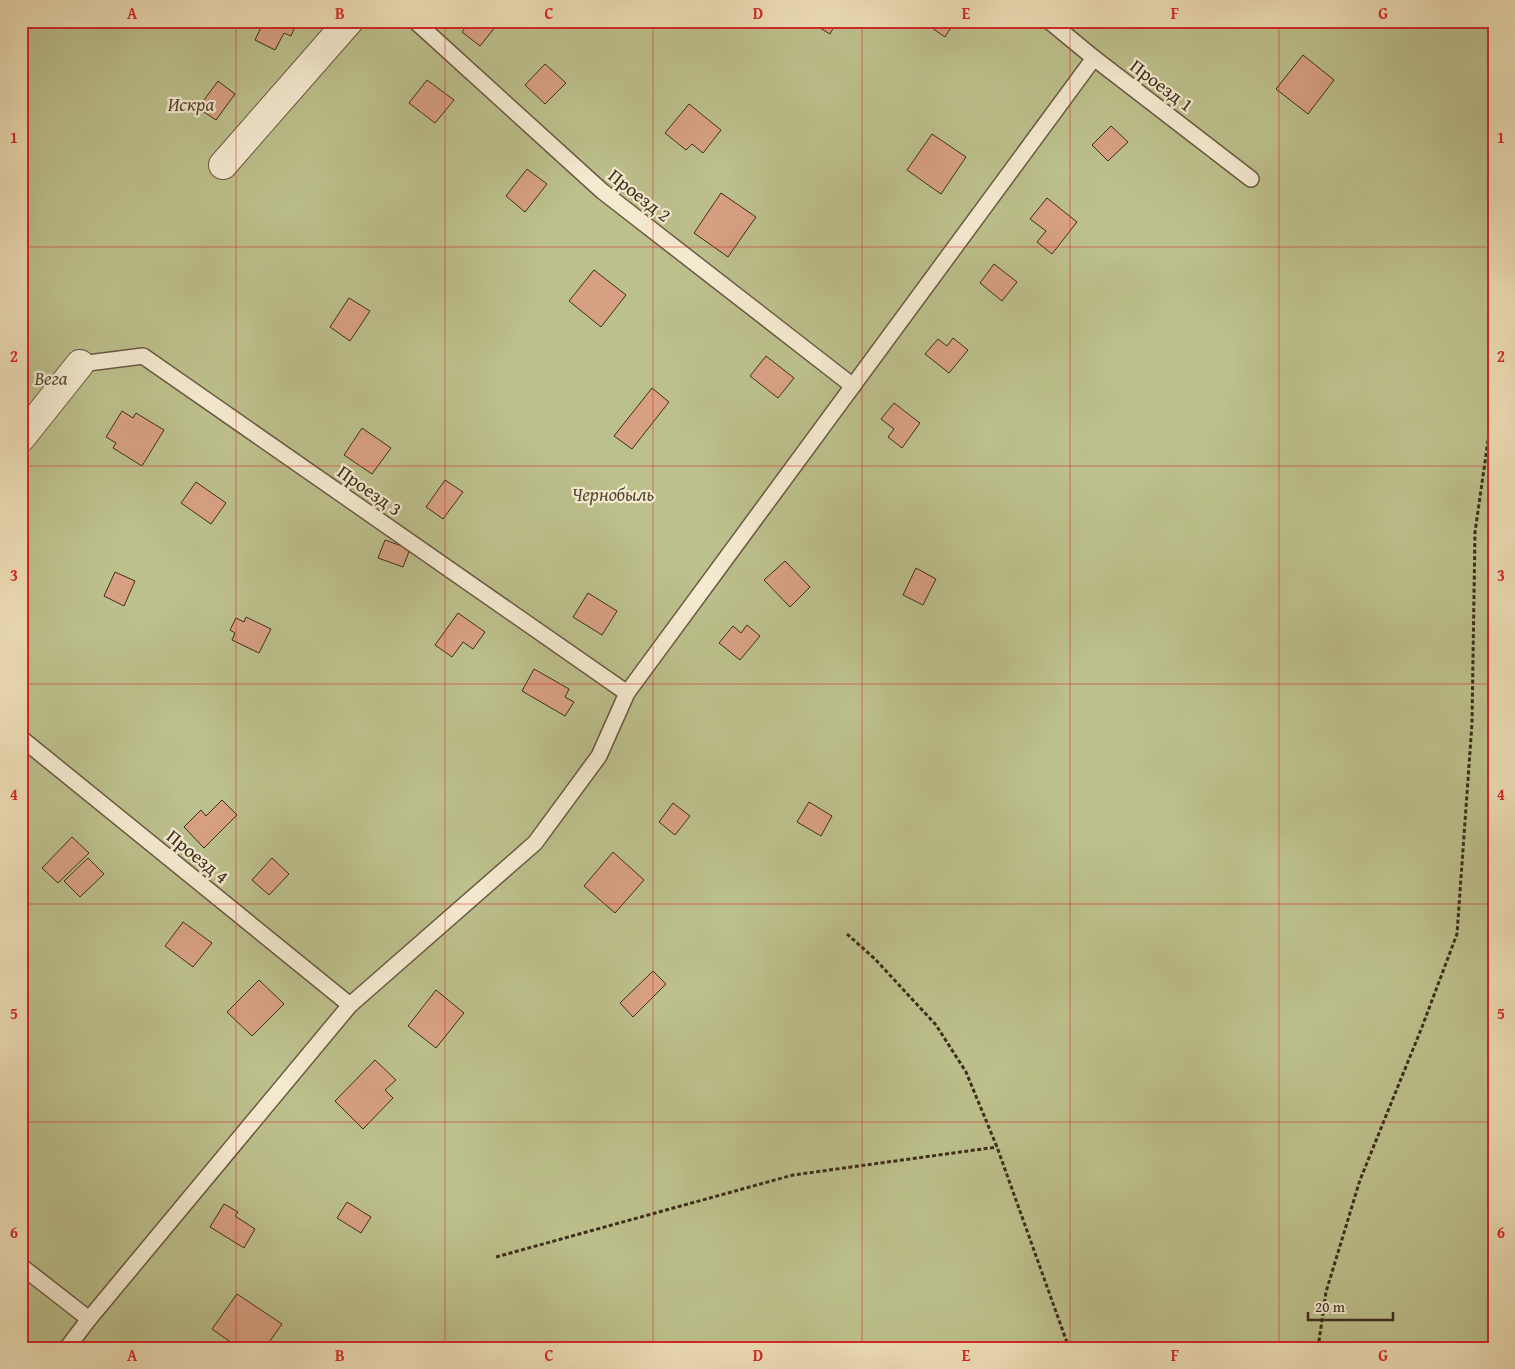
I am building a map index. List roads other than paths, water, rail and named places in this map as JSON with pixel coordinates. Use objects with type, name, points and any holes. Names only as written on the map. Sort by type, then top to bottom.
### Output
[{"type":"street","points":[[223,165],[349,21]]},
{"type":"street","points":[[21,438],[80,364]]},
{"type":"lane","name":"Проезд 2","points":[[414,21],[602,191],[853,386]]},
{"type":"lane","name":"Проезд 1","points":[[1049,21],[1094,58],[1252,179]]},
{"type":"lane","points":[[67,1348],[350,1004],[535,843],[599,756],[627,693],[1094,58]]},
{"type":"lane","name":"Проезд 3","points":[[80,364],[143,356],[627,693]]},
{"type":"lane","name":"Проезд 4","points":[[21,738],[350,1004]]},
{"type":"lane","points":[[21,1266],[89,1319]]},
{"type":"park label","name":"Искра","points":[[191,104]]},
{"type":"park label","name":"Вега","points":[[51,378]]},
{"type":"park label","name":"Чернобыль","points":[[613,494]]}]
